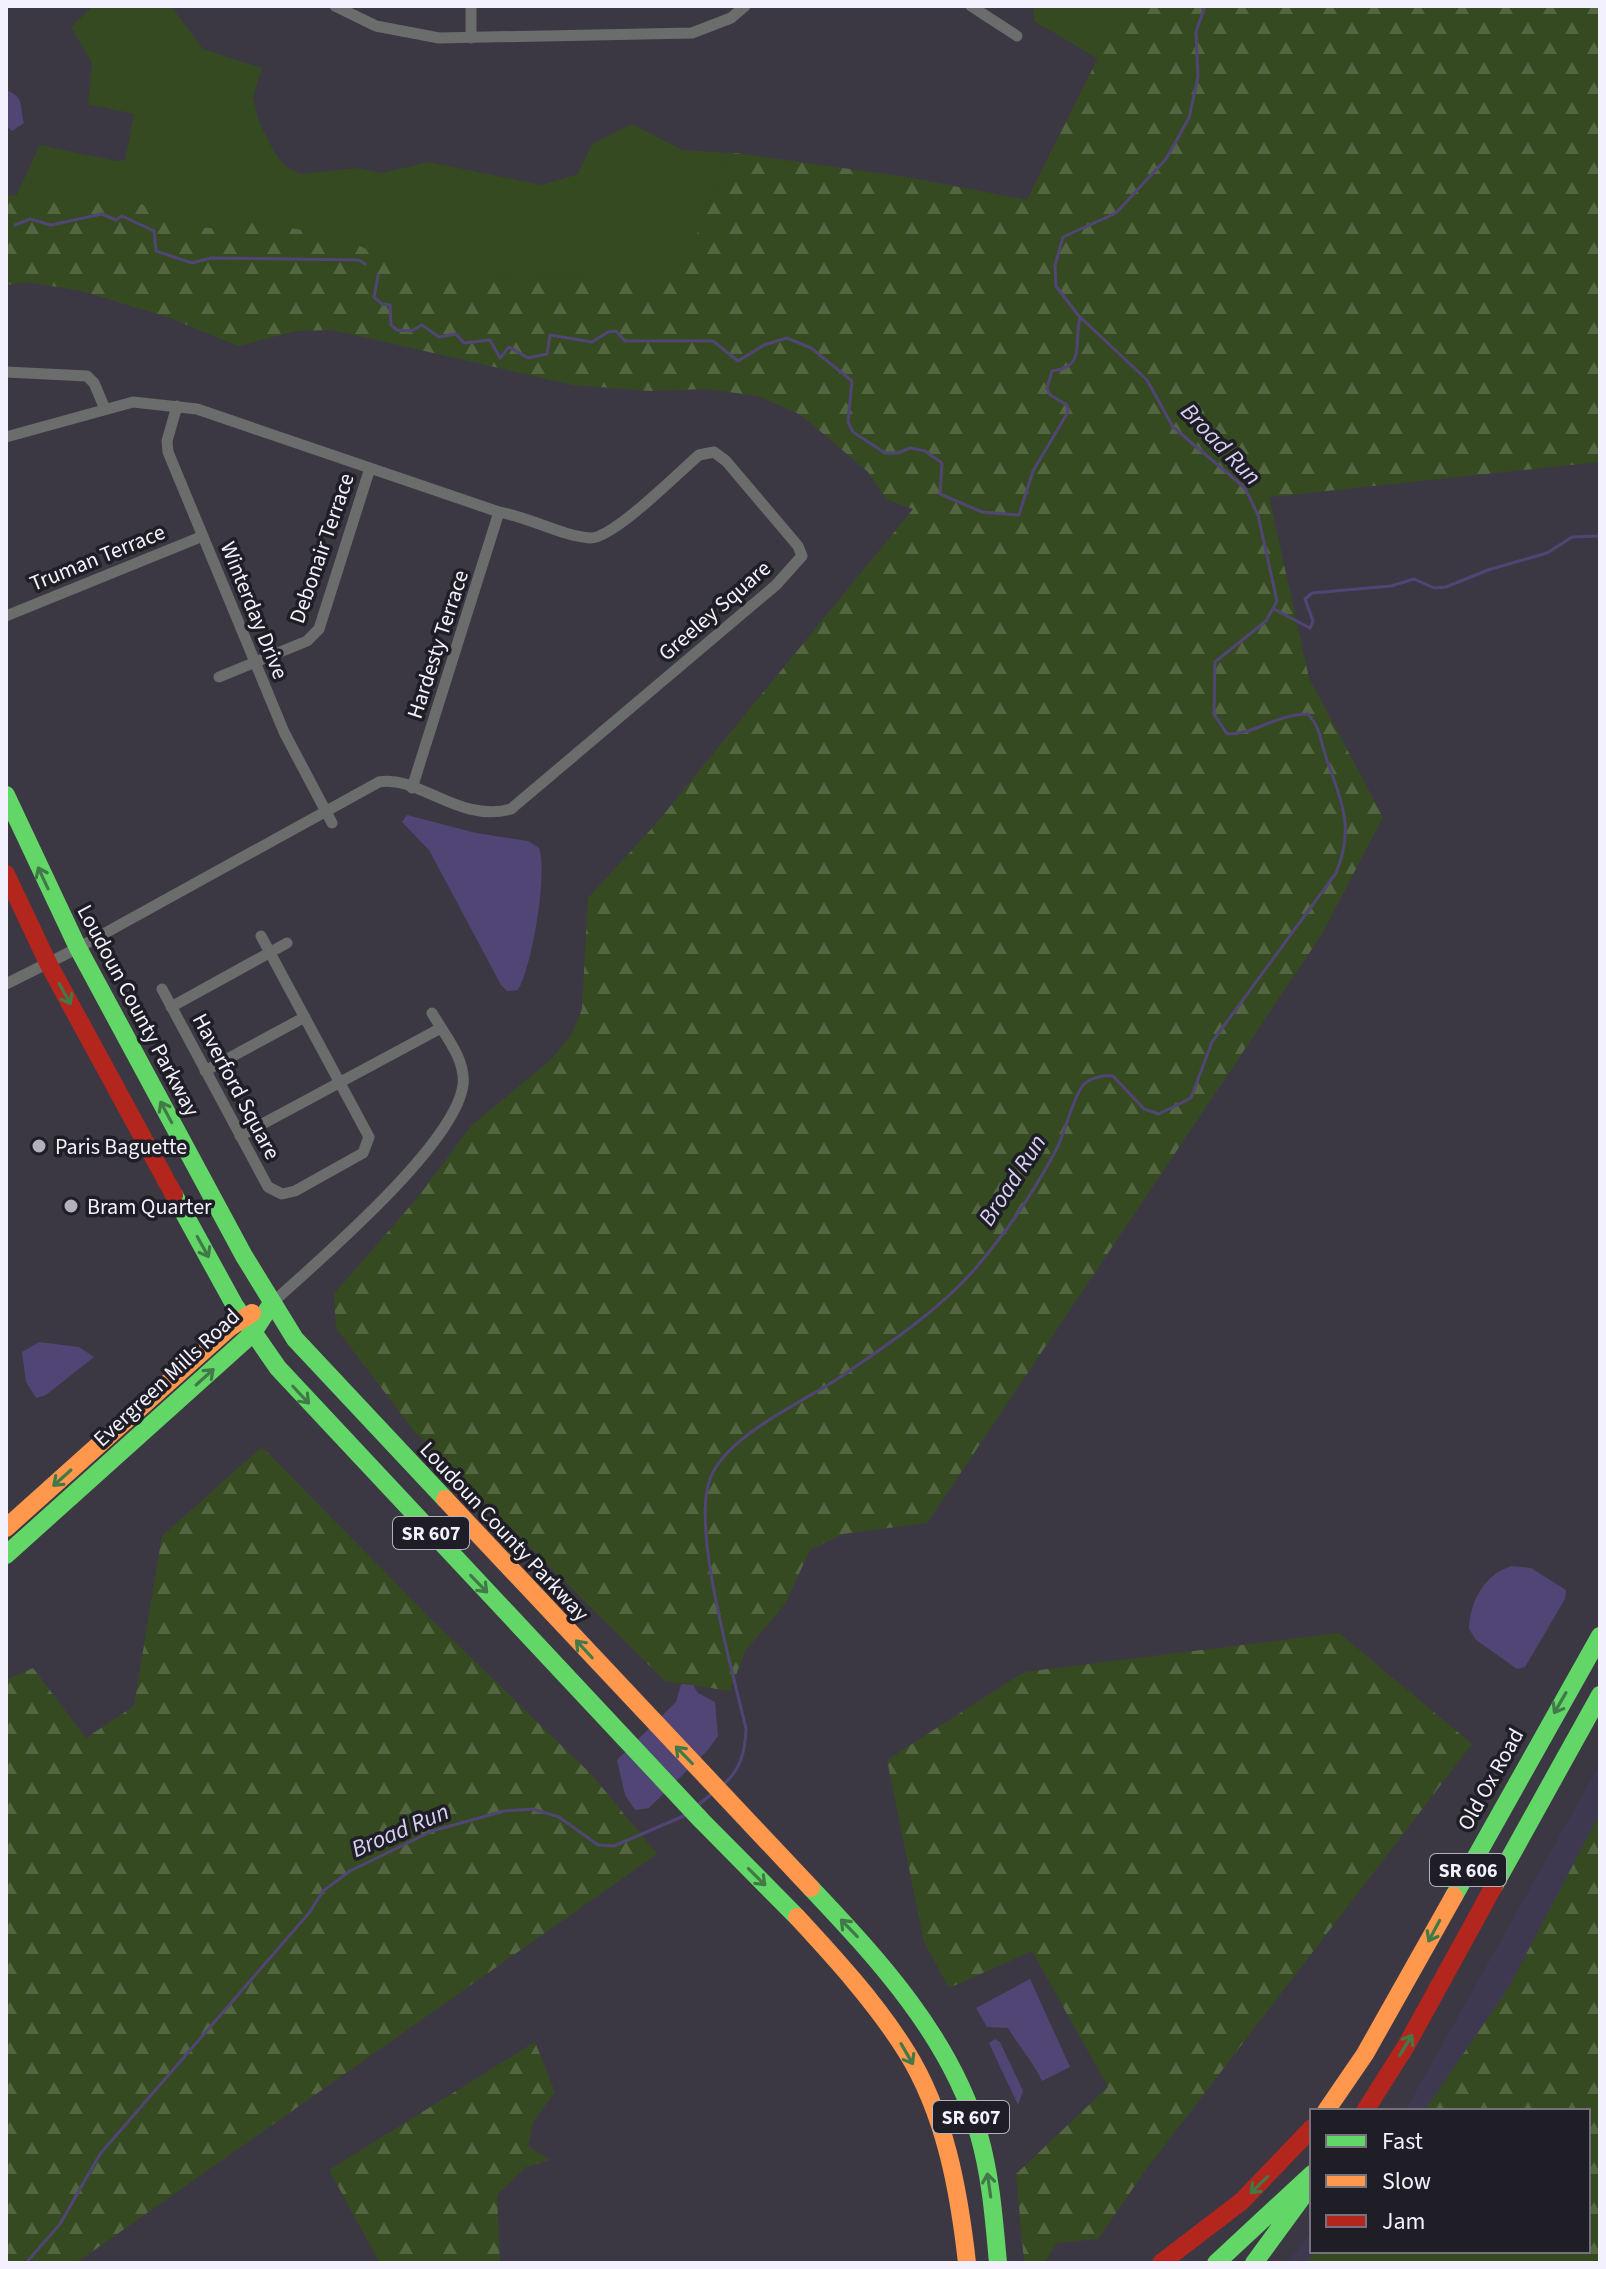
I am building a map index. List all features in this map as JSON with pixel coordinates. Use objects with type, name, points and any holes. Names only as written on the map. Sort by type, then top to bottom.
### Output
[{"type":"main road","name":"Loudoun County Parkway","points":[[6,795],[78,948],[272,1303],[312,1361],[862,1942],[927,2026],[964,2096],[980,2142],[988,2178],[998,2263]]},
{"type":"main road","name":"SR 607","points":[[6,874],[48,963],[247,1326],[293,1387],[702,1821],[799,1919],[870,2001],[907,2052],[935,2111],[951,2159],[967,2263]]},
{"type":"main road","name":"Evergreen Mills Road","points":[[6,1555],[272,1303]]},
{"type":"main road","name":"Evergreen Mills Road","points":[[6,1528],[247,1326]]},
{"type":"main road","name":"Old Ox Road","points":[[1327,2109],[1379,2030],[1600,1636]]},
{"type":"main road","points":[[1366,2109],[1406,2046],[1600,1695]]},
{"type":"main road","points":[[1161,2263],[1242,2201],[1310,2130]]},
{"type":"main road","points":[[1216,2263],[1310,2176]]},
{"type":"main road","points":[[1254,2263],[1310,2186]]},
{"type":"street","points":[[335,6],[376,26],[403,33],[471,38],[692,33],[731,18],[745,6]]},
{"type":"street","points":[[471,6],[471,38]]},
{"type":"street","points":[[971,6],[1017,36]]},
{"type":"street","points":[[6,372],[87,376],[94,383],[105,409]]},
{"type":"street","name":"Greeley Square","points":[[6,437],[133,402],[197,409],[499,512],[597,538],[608,533],[699,455],[714,452],[726,461],[798,546],[802,556],[776,585],[511,809],[501,812],[464,808],[397,781],[379,782],[78,948],[6,984]]},
{"type":"street","name":"Winterday Drive","points":[[177,406],[167,441],[168,452],[284,732],[332,823]]},
{"type":"street","name":"Debonair Terrace","points":[[219,677],[307,641],[319,629],[370,468]]},
{"type":"street","name":"Hardesty Terrace","points":[[412,788],[499,512]]},
{"type":"street","name":"Truman Terrace","points":[[6,616],[203,536]]},
{"type":"street","name":"Haverford Square","points":[[162,989],[268,1187],[282,1194],[352,1160],[367,1148],[369,1137],[261,936]]},
{"type":"street","points":[[171,1007],[287,943]]},
{"type":"street","points":[[272,1303],[401,1182],[458,1101],[463,1083],[460,1062],[432,1013]]},
{"type":"street","points":[[205,1071],[305,1017]]},
{"type":"street","points":[[240,1136],[441,1028]]},
{"type":"shaded area","points":[[6,90],[17,96],[24,123],[12,131],[6,126]]},
{"type":"shaded area","points":[[407,815],[476,833],[528,841],[539,848],[541,878],[537,920],[518,990],[507,991],[501,985],[429,850],[402,822]]},
{"type":"shaded area","points":[[39,1342],[79,1347],[94,1357],[46,1395],[36,1398],[26,1382],[22,1352]]},
{"type":"shaded area","points":[[1512,1566],[1531,1568],[1566,1590],[1565,1599],[1525,1667],[1517,1669],[1476,1640],[1469,1629],[1472,1608],[1481,1590],[1494,1575]]},
{"type":"shaded area","points":[[681,1684],[693,1685],[698,1693],[715,1702],[718,1736],[707,1751],[649,1808],[635,1810],[625,1795],[617,1760],[676,1702]]},
{"type":"shaded area","points":[[1600,1764],[1600,2263],[1287,2263],[1310,2234],[1310,2253],[1590,2253],[1590,2109],[1406,2109]]},
{"type":"shaded area","points":[[1030,1979],[1070,2067],[1042,2081],[1008,2028],[987,2027],[976,2008]]},
{"type":"shaded area","points":[[995,2039],[1000,2042],[1023,2091],[1018,2105],[989,2043]]},
{"type":"green space","points":[[93,6],[171,6],[203,49],[262,68],[253,97],[259,122],[285,166],[300,174],[358,168],[381,173],[429,162],[542,185],[578,174],[592,144],[632,124],[682,150],[735,153],[727,159],[695,239],[664,275],[432,276],[404,272],[386,259],[243,232],[168,223],[141,204],[16,196],[40,145],[116,161],[125,160],[134,114],[88,104],[92,63],[71,27]]},
{"type":"green space","points":[[1033,6],[1124,6],[1098,59],[1034,21]]},
{"type":"green space","points":[[1124,6],[1600,6],[1600,462],[1269,497],[1309,678],[1383,817],[1322,934],[927,1523],[843,1534],[810,1550],[785,1604],[745,1651],[730,1691],[665,1681],[414,1431],[336,1328],[334,1294],[418,1197],[472,1125],[552,1059],[572,1033],[582,1009],[588,898],[655,825],[913,509],[886,499],[868,472],[801,415],[758,396],[706,389],[650,391],[573,385],[332,330],[297,331],[238,346],[170,318],[82,291],[27,282],[6,285],[6,195],[142,204],[168,223],[243,232],[253,222],[340,236],[386,259],[404,272],[432,276],[664,275],[695,239],[727,159],[735,153],[906,177],[1027,200]]},
{"type":"green space","points":[[262,1447],[433,1621],[592,1775],[657,1854],[76,2263],[6,2263],[6,1680],[33,1668],[86,1738],[134,1706],[162,1536]]},
{"type":"green space","points":[[1339,1633],[1472,1744],[1145,2171],[1098,2239],[1057,2243],[1044,2263],[1024,2262],[1016,2174],[1108,2087],[1032,1951],[949,1988],[924,1942],[887,1760],[1024,1672]]},
{"type":"green space","points":[[1600,1813],[1600,2263],[1306,2263],[1314,2253],[1590,2253],[1590,2109],[1425,2109],[1509,1987]]},
{"type":"green space","points":[[535,2042],[555,2092],[533,2122],[528,2146],[550,2160],[526,2167],[497,2195],[500,2263],[380,2263],[329,2170]]},
{"type":"waterway","name":"Broad Run","points":[[723,1785],[741,1760],[746,1729],[716,1601],[706,1531],[710,1479],[719,1463],[749,1434],[877,1352],[960,1285],[997,1242],[1029,1197],[1056,1150],[1077,1095],[1087,1082],[1113,1076],[1144,1109],[1159,1114],[1191,1098],[1212,1042],[1336,873],[1342,856],[1344,813],[1319,733],[1308,714],[1227,734],[1214,714],[1215,662],[1266,621],[1277,601],[1258,515],[1245,488],[1173,427],[1147,380],[1078,315],[1056,286],[1055,265],[1063,237],[1116,213],[1166,159],[1189,118],[1198,77],[1196,32],[1205,6]]},
{"type":"waterway","points":[[15,225],[30,219],[51,225],[102,214],[116,220],[122,216],[154,231],[156,251],[192,263],[211,258],[359,260],[365,264]]},
{"type":"waterway","points":[[378,275],[374,297],[382,304],[390,305],[391,325],[397,330],[411,331],[422,325],[439,337],[456,334],[464,343],[490,340],[500,358],[509,347],[528,358],[547,354],[550,335],[592,342],[608,332],[616,331],[625,341],[713,341],[738,361],[764,345],[787,338],[811,348],[852,381],[848,422],[853,432],[885,453],[898,453],[910,448],[925,451],[942,463],[940,494],[982,512],[1019,515],[1033,471],[1068,412],[1067,405],[1050,395],[1047,388],[1052,371],[1063,369],[1074,359],[1080,318]]},
{"type":"waterway","points":[[1274,609],[1310,628],[1313,621],[1305,599],[1312,593],[1391,586],[1414,579],[1434,588],[1446,587],[1488,570],[1547,553],[1572,537],[1600,536]]},
{"type":"waterway","name":"Broad Run","points":[[698,1805],[714,1792]]},
{"type":"waterway","name":"Broad Run","points":[[26,2263],[60,2224],[100,2154],[309,1913],[323,1891],[350,1871],[432,1831],[504,1811],[532,1809],[559,1817],[598,1845],[614,1846],[686,1815]]},
{"type":"traffic: fast","points":[[6,795],[78,948],[244,1256],[295,1339],[445,1499]]},
{"type":"traffic: fast","points":[[174,1195],[235,1306],[278,1368],[702,1821],[797,1917]]},
{"type":"traffic: fast","points":[[6,1555],[252,1334],[272,1303]]},
{"type":"traffic: fast","points":[[1454,1896],[1600,1636]]},
{"type":"traffic: fast","points":[[1494,1886],[1600,1695]]},
{"type":"traffic: fast","points":[[811,1888],[862,1943],[910,2002],[967,2099],[983,2151],[992,2199],[998,2263]]},
{"type":"traffic: fast","points":[[1216,2263],[1310,2176]]},
{"type":"traffic: fast","points":[[1254,2263],[1309,2188]]},
{"type":"traffic: slow","points":[[6,1528],[229,1328],[252,1313]]},
{"type":"traffic: slow","points":[[445,1499],[811,1888]]},
{"type":"traffic: slow","points":[[1327,2109],[1365,2054],[1454,1896]]},
{"type":"traffic: slow","points":[[797,1917],[868,1998],[906,2051],[919,2075],[931,2100],[948,2153],[960,2208],[967,2263]]},
{"type":"traffic: jam","points":[[6,874],[48,963],[174,1195]]},
{"type":"traffic: jam","points":[[1366,2109],[1406,2046],[1494,1886]]},
{"type":"traffic: jam","points":[[1161,2263],[1242,2201],[1310,2130]]},
{"type":"place","name":"Paris Baguette","points":[[39,1146]]},
{"type":"place","name":"Bram Quarter","points":[[71,1206]]}]
